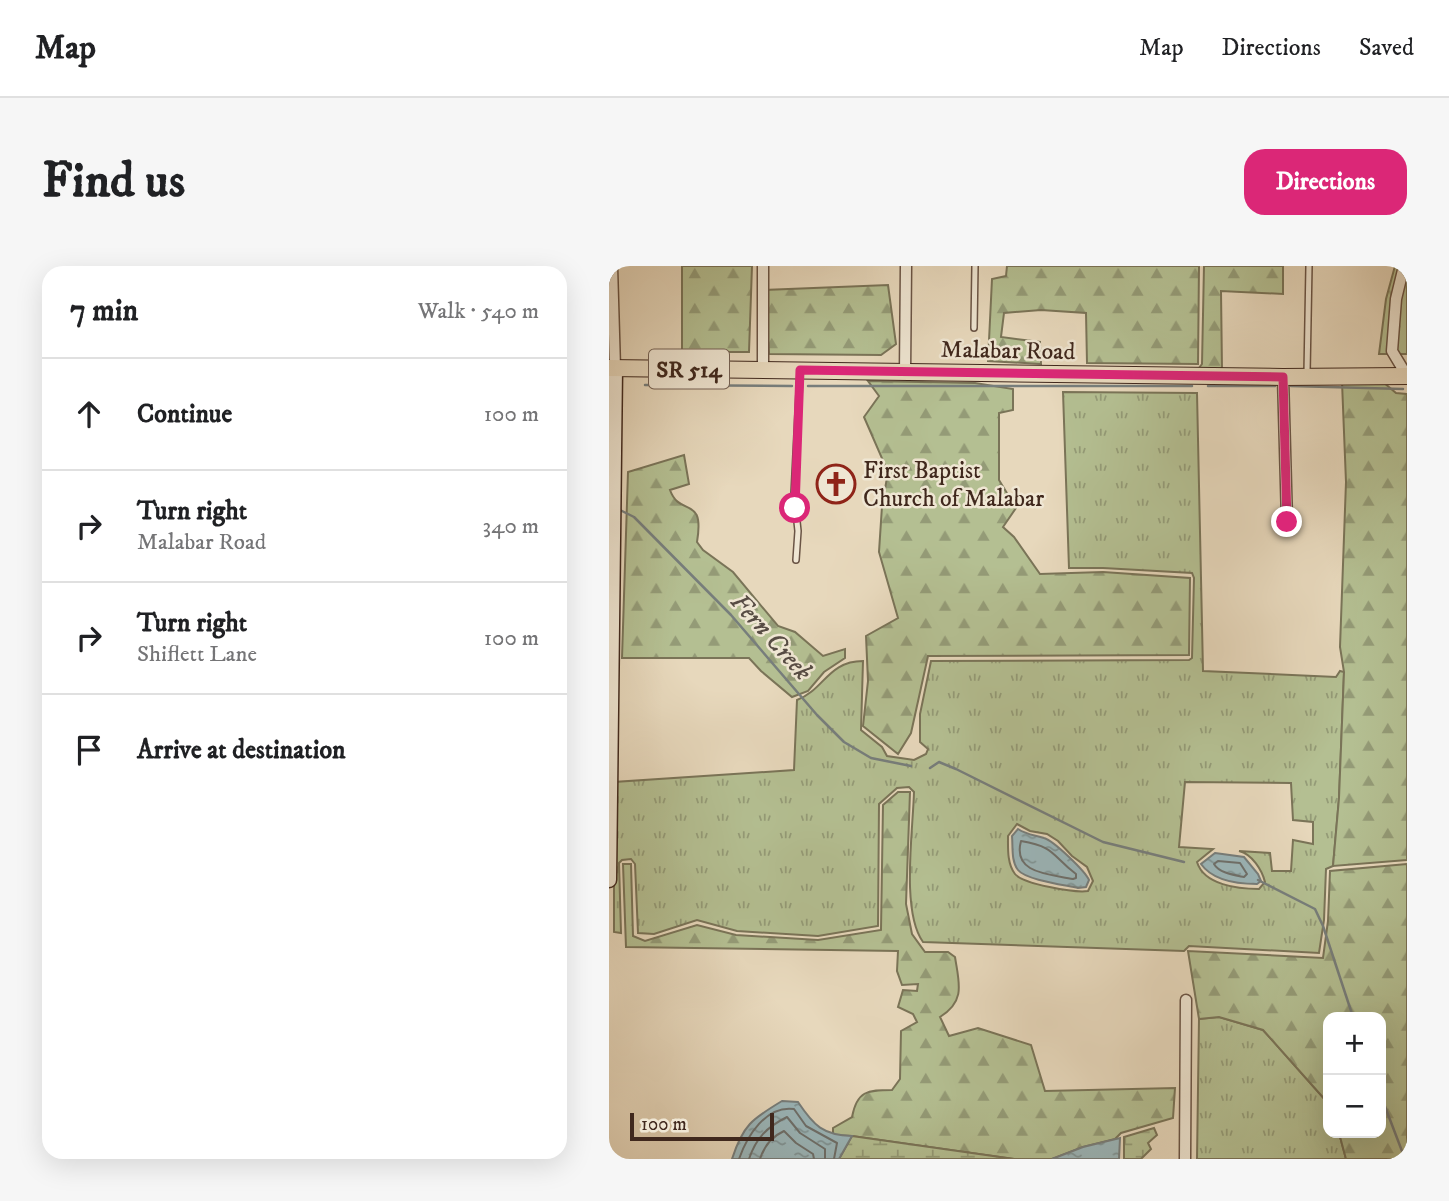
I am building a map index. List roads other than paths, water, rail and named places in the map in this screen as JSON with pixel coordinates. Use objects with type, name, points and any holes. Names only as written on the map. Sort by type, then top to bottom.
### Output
[{"type":"main road","name":"Malabar Road","points":[[612,368],[1283,377],[1407,376]]},
{"type":"street","points":[[609,880],[612,266]]},
{"type":"street","points":[[763,266],[763,370]]},
{"type":"street","points":[[905,372],[906,266]]},
{"type":"street","points":[[1404,266],[1397,299],[1392,351],[1407,376]]},
{"type":"street","points":[[1283,377],[1287,522]]},
{"type":"street","points":[[1185,1159],[1186,1000]]},
{"type":"lane","points":[[974,328],[975,266]]},
{"type":"lane","points":[[1307,376],[1309,266]]},
{"type":"lane","points":[[796,560],[798,531],[794,494],[800,370]]},
{"type":"water","points":[[1018,829],[1049,840],[1062,850],[1089,880],[1086,887],[1046,882],[1022,874],[1013,858],[1012,836]]},
{"type":"water","points":[[1215,853],[1244,857],[1261,881],[1257,884],[1242,883],[1212,874],[1201,864]]},
{"type":"water","points":[[782,1101],[798,1102],[814,1123],[826,1131],[852,1136],[839,1159],[732,1159],[740,1138],[750,1124]]},
{"type":"water","points":[[1120,1138],[1119,1159],[1052,1159],[1083,1147]]},
{"type":"waterway","points":[[645,385],[792,386]]},
{"type":"waterway","points":[[808,386],[1192,386]]},
{"type":"waterway","points":[[1208,386],[1275,386]]},
{"type":"waterway","points":[[1291,386],[1403,389]]},
{"type":"waterway","name":"Fern Creek","points":[[620,510],[634,517],[731,615],[817,715],[844,742],[871,758],[911,766]]},
{"type":"waterway","name":"Fern Creek","points":[[930,768],[939,762],[956,769],[1103,842],[1184,862]]},
{"type":"waterway","name":"Fern Creek","points":[[1258,880],[1315,909],[1351,1012]]},
{"type":"waterway","name":"Fern Creek","points":[[1386,1109],[1405,1159]]},
{"type":"place","name":"First Baptist Church of Malabar","points":[[836,484]]}]
